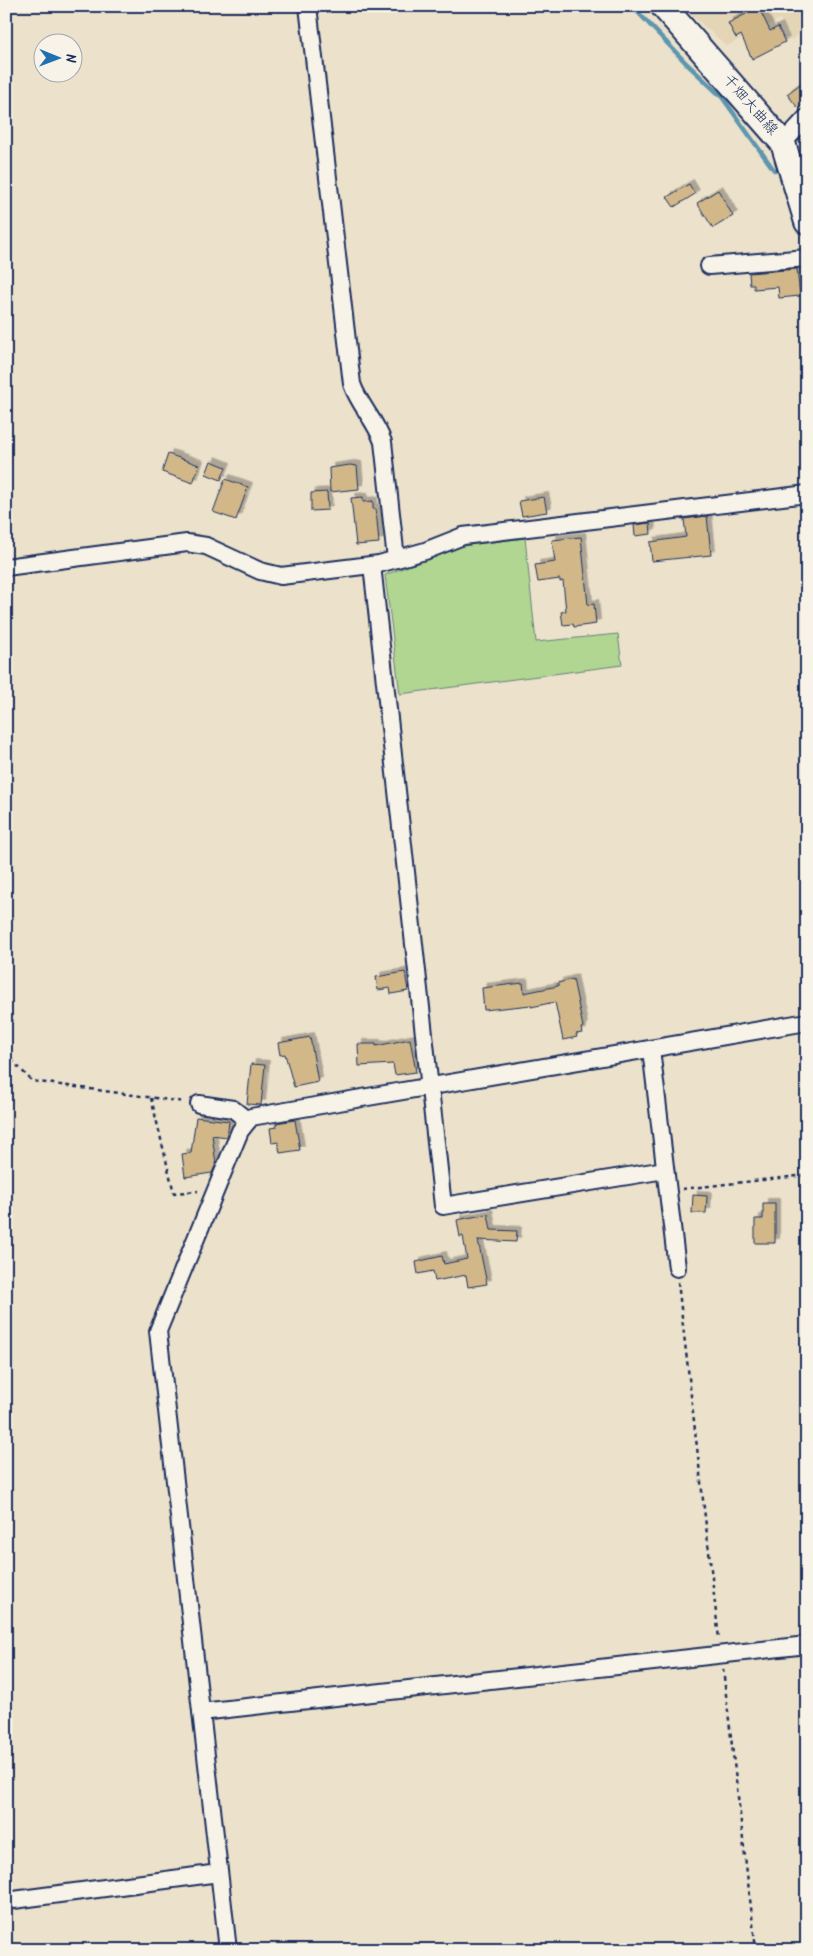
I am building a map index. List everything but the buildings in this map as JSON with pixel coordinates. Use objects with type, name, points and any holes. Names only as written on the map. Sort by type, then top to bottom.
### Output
[{"type":"main road","name":"千畑大曲線","points":[[662,6],[674,17],[783,142],[807,222]]},
{"type":"street","points":[[308,6],[352,384],[357,399],[379,430],[383,442],[396,559]]},
{"type":"street","points":[[783,142],[807,118]]},
{"type":"street","points":[[709,266],[807,258]]},
{"type":"street","points":[[6,567],[187,543],[206,546],[260,571],[281,576],[372,565],[425,551],[463,536],[807,494]]},
{"type":"street","points":[[372,565],[443,1206],[665,1170]]},
{"type":"street","points":[[228,1950],[158,1331],[240,1131],[251,1117],[807,1022]]},
{"type":"street","points":[[651,1048],[677,1268]]},
{"type":"street","points":[[199,1104],[233,1109],[248,1121]]},
{"type":"street","points":[[201,1712],[807,1645]]},
{"type":"street","points":[[6,1901],[219,1873]]},
{"type":"path","points":[[6,1054],[32,1081],[199,1104]]},
{"type":"path","points":[[151,1097],[174,1193],[202,1190],[215,1192]]},
{"type":"path","points":[[668,1191],[807,1175]]},
{"type":"path","points":[[677,1268],[756,1950]]},
{"type":"shaded area","points":[[681,6],[807,6],[807,27],[791,40],[780,19],[727,46]]},
{"type":"green space","points":[[525,538],[536,642],[618,634],[622,665],[400,694],[385,575],[460,546]]},
{"type":"waterway","points":[[632,6],[687,64],[722,97],[774,170],[777,170]]}]
